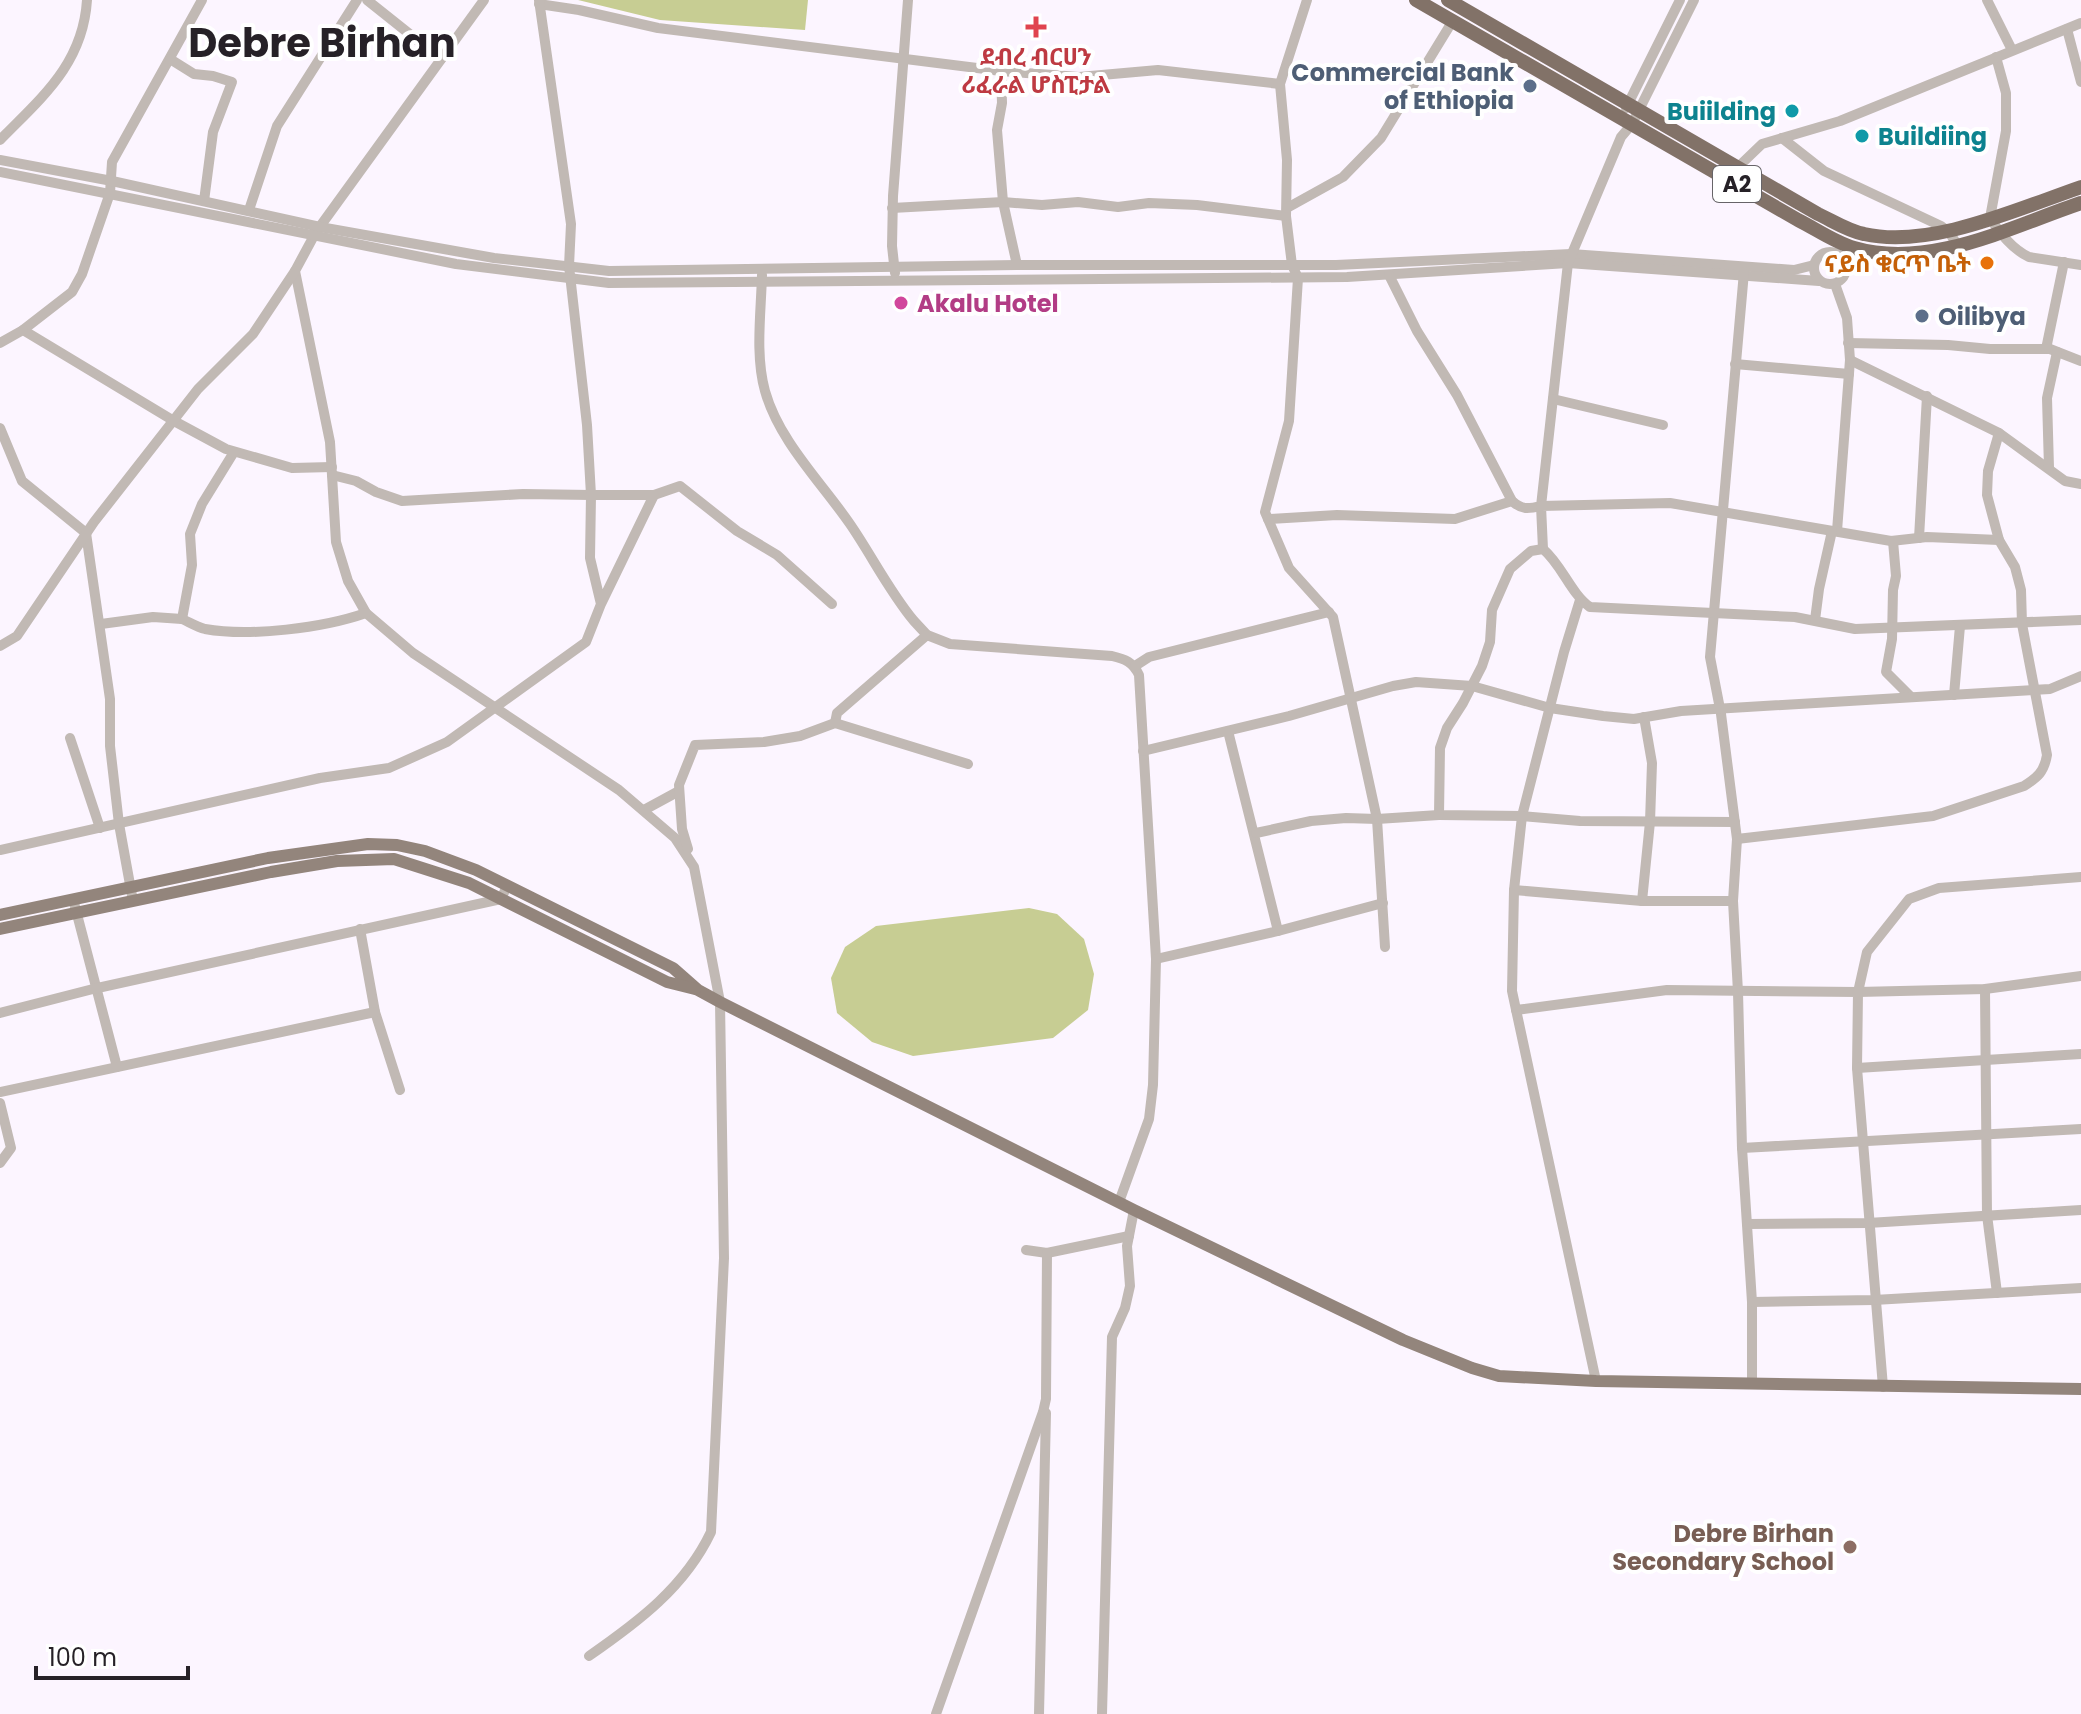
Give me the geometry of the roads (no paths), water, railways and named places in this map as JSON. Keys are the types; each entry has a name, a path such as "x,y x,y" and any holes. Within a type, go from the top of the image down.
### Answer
{"highway":[{"name":"A2","path":"1416,0 1452,22 1737,168 1831,229 1854,248 1898,255 1938,252 2081,203"},
{"name":"A2","path":"1448,0 1630,114 1831,229 1898,238 1949,232 2081,187"}],"main road":[{"path":"0,915 268,858 368,844 397,845 425,851 507,886 673,968 698,990 720,1002 1134,1210 1403,1340 1472,1368 1499,1376 1596,1381 2081,1389"},
{"path":"0,929 271,872 369,858 394,859 418,864 469,883 667,982 698,990"}],"street":[{"path":"0,140 61,76 79,43 87,0"},
{"path":"0,343 23,330 72,292 82,274 111,187 112,162 202,0"},
{"path":"249,210 277,126 357,0"},
{"path":"367,0 441,59"},
{"path":"0,646 17,636 86,533 198,389 253,334 295,271 313,237 484,0"},
{"path":"896,281 892,208 908,0"},
{"path":"1307,0 1280,84 1287,160 1286,212 1292,265 1298,278 1289,421 1265,512 1289,568 1333,617 1377,819 1385,947"},
{"path":"1680,0 1570,259 1541,506 1543,549 1573,584 1580,600 1590,607 1815,620 1855,629 2081,620"},
{"path":"1630,114 1694,0"},
{"path":"1987,0 2012,50"},
{"path":"601,604 590,558 591,495 587,425 569,266 571,224 539,2 658,28 1001,71 1079,77 1158,70 1280,84"},
{"path":"892,208 1003,202 1042,205 1078,202 1118,207 1149,203 1286,212 1343,177 1381,138 1452,22"},
{"path":"1737,168 1762,144 1840,121 2081,23"},
{"path":"2067,29 2081,82"},
{"path":"1996,57 2006,93 2006,131 1990,218 2021,253 2081,265"},
{"path":"170,59 194,74 232,82 213,132 204,201"},
{"path":"1001,71 1002,103 997,130 1003,202 1017,265"},
{"path":"1782,138 1824,171 1949,232 1958,246"},
{"path":"0,160 313,237 456,264 609,283 1298,278 1389,275 1570,259"},
{"path":"0,172 204,201 320,227 494,258 609,271 1017,265 1292,265 1570,259 1744,271 1835,284"},
{"path":"1819,281 1814,265 1831,229"},
{"path":"1835,284 1843,277 1860,233"},
{"path":"1822,253 1838,254 1846,267"},
{"path":"2049,468 2047,398 2064,262"},
{"path":"1744,271 1794,270 1814,265"},
{"path":"762,269 761,360 765,391 775,416 901,605 927,635 950,644 1112,656 1135,666 1139,675 1156,959 1153,1085 1149,1119 1119,1202"},
{"path":"295,271 330,442 336,542 348,581 366,613 413,653 619,790 675,838 694,867"},
{"path":"1744,271 1710,657 1720,708 1737,839 1733,901 1742,1148 1752,1302 1752,1383"},
{"path":"1389,275 1512,501 1519,507 1670,503 1893,541 1919,538 1999,540"},
{"path":"1815,620 1819,589 1834,531 1850,360 1847,318 1835,284"},
{"path":"23,330 174,421 234,452 292,468 332,471 402,501 523,494 654,495 680,486 737,531 777,555 832,604"},
{"path":"1848,343 2052,351 2081,361"},
{"path":"1850,360 1999,433 2065,481 2081,484"},
{"path":"1735,364 1849,374"},
{"path":"1919,538 1927,396"},
{"path":"1553,399 1663,425"},
{"path":"0,428 22,481 86,533 110,699 110,746 119,824 133,901"},
{"path":"1737,839 1933,816 2024,786 2045,770 2047,755 2022,624 2021,590 2015,567 1999,540 1987,495 1988,471 1999,433"},
{"path":"182,619 192,565 190,534 202,504 234,452"},
{"path":"0,850 320,778 389,768 447,742 586,642 654,495"},
{"path":"1268,519 1337,515 1455,519 1512,501"},
{"path":"1893,541 1896,576 1886,672 1911,697"},
{"path":"1439,815 1440,748 1447,728 1472,686 1490,642 1492,610 1510,569 1531,551 1543,549"},
{"path":"1580,600 1522,816 1514,890 1512,991 1596,1381"},
{"path":"1135,666 1163,653 1329,612"},
{"path":"101,624 153,617 182,619 204,629 245,632 338,623 366,613"},
{"path":"1954,695 1960,626"},
{"path":"835,723 837,713 927,635"},
{"path":"1143,751 1416,682 1472,686 1550,708 1603,716 1644,717 1720,708 2050,689 2081,676"},
{"path":"1642,901 1652,763 1644,717"},
{"path":"589,1656 622,1634 677,1585 698,1559 711,1532 724,1258 720,1002 694,867 682,829 679,785 695,745 764,742 800,736 835,723 968,764"},
{"path":"1228,731 1256,833 1278,931"},
{"path":"70,738 100,828"},
{"path":"644,810 679,791"},
{"path":"1256,833 1311,821 1439,815 1522,816 1580,821 1735,822"},
{"path":"1883,1387 1857,1068 1858,992 1867,952 1909,899 1939,888 2081,877"},
{"path":"0,1013 98,988 501,899 507,886"},
{"path":"1514,890 1642,901 1733,901"},
{"path":"73,899 117,1067"},
{"path":"1156,959 1383,903"},
{"path":"360,929 375,1012 400,1090"},
{"path":"1516,1010 1667,990 1858,992 1985,989 2081,976"},
{"path":"1985,989 1987,1215 1997,1293"},
{"path":"0,1092 375,1012"},
{"path":"1857,1068 2081,1054"},
{"path":"0,1103 11,1148 0,1163"},
{"path":"1742,1148 2081,1129"},
{"path":"1102,1714 1112,1337 1125,1308 1130,1286 1127,1246 1134,1210"},
{"path":"1747,1224 1868,1223 2081,1210"},
{"path":"1026,1250 1047,1253 1129,1236"},
{"path":"1039,1714 1047,1253"},
{"path":"1752,1302 1874,1300 2081,1288"},
{"path":"936,1714 1046,1399"}],"place":[{"name":"ደብረ ብርሀን ሪፈራል ሆስፒታል","path":"1036,27"},
{"name":"Commercial Bank of Ethiopia","path":"1530,86"},
{"name":"Buiilding","path":"1792,111"},
{"name":"Buildiing","path":"1862,136"},
{"name":"ናይስ ቁርጥ ቤት","path":"1987,263"},
{"name":"Akalu Hotel","path":"901,303"},
{"name":"Oilibya","path":"1922,316"},
{"name":"Debre Birhan Secondary School","path":"1850,1547"}],"district":[{"name":"Debre Birhan","path":"322,43"}]}
